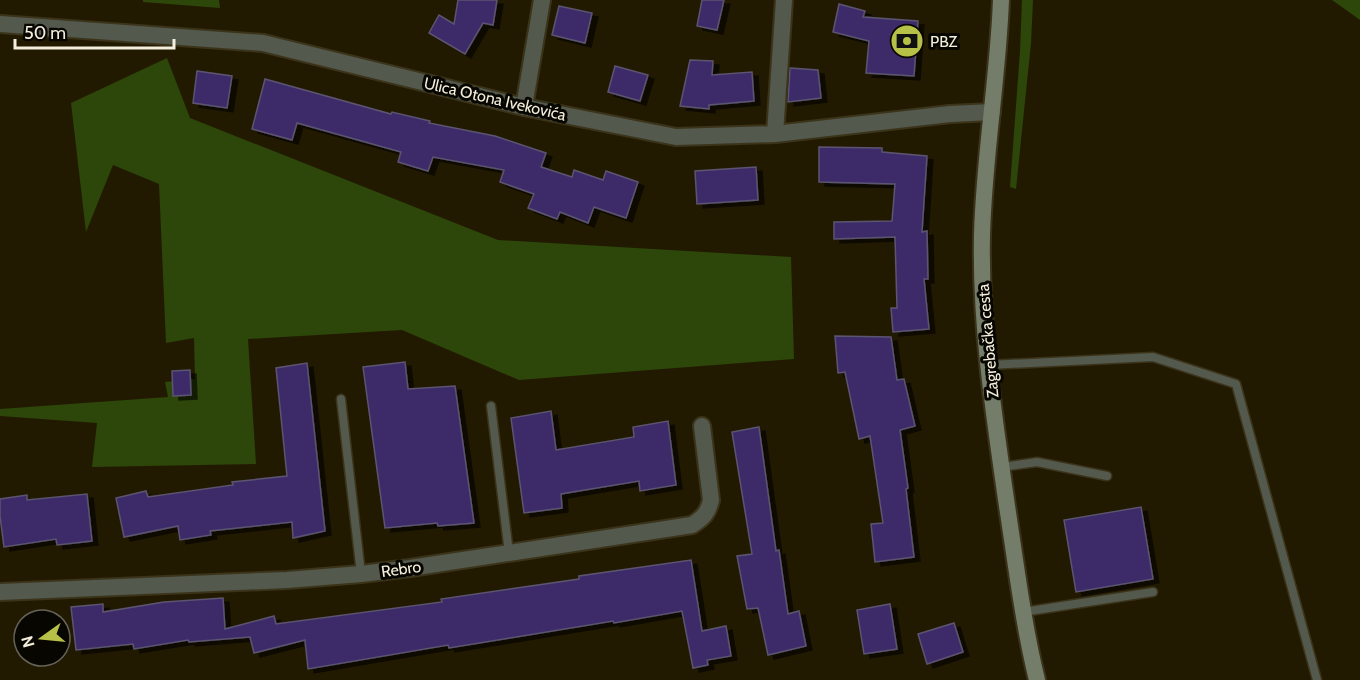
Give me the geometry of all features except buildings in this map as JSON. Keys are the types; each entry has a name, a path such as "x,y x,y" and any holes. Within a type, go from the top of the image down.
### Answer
{"main road":[{"name":"Zagrebačka cesta","path":"1001,0 982,235 984,317 988,364 1023,612 1037,680"}],"street":[{"path":"524,107 542,0"},
{"path":"775,134 784,0"},
{"name":"Ulica Otona Ivekovića","path":"0,24 262,43 524,107 676,136 775,134 950,114 992,112"},
{"name":"Rebro","path":"0,592 287,580 361,574 692,525 703,518 709,510 711,500 702,426"}],"lane":[{"path":"988,364 1153,357 1236,384 1317,680"},
{"path":"341,399 361,574"},
{"path":"491,406 509,553"},
{"path":"1002,467 1037,462 1107,477"},
{"path":"1023,612 1153,592"}],"green space":[{"path":"143,0 219,0 220,8 143,2"},
{"path":"1022,0 1033,0 1031,43 1016,189 1010,187"},
{"path":"1332,0 1360,0 1360,20"},
{"path":"167,58 190,118 498,240 791,257 794,359 519,380 402,330 248,339 256,464 92,467 97,423 0,416 0,409 168,397 165,382 195,379 194,338 166,343 159,184 113,165 86,232 71,103"}],"place":[{"name":"PBZ","path":"907,41"}]}
